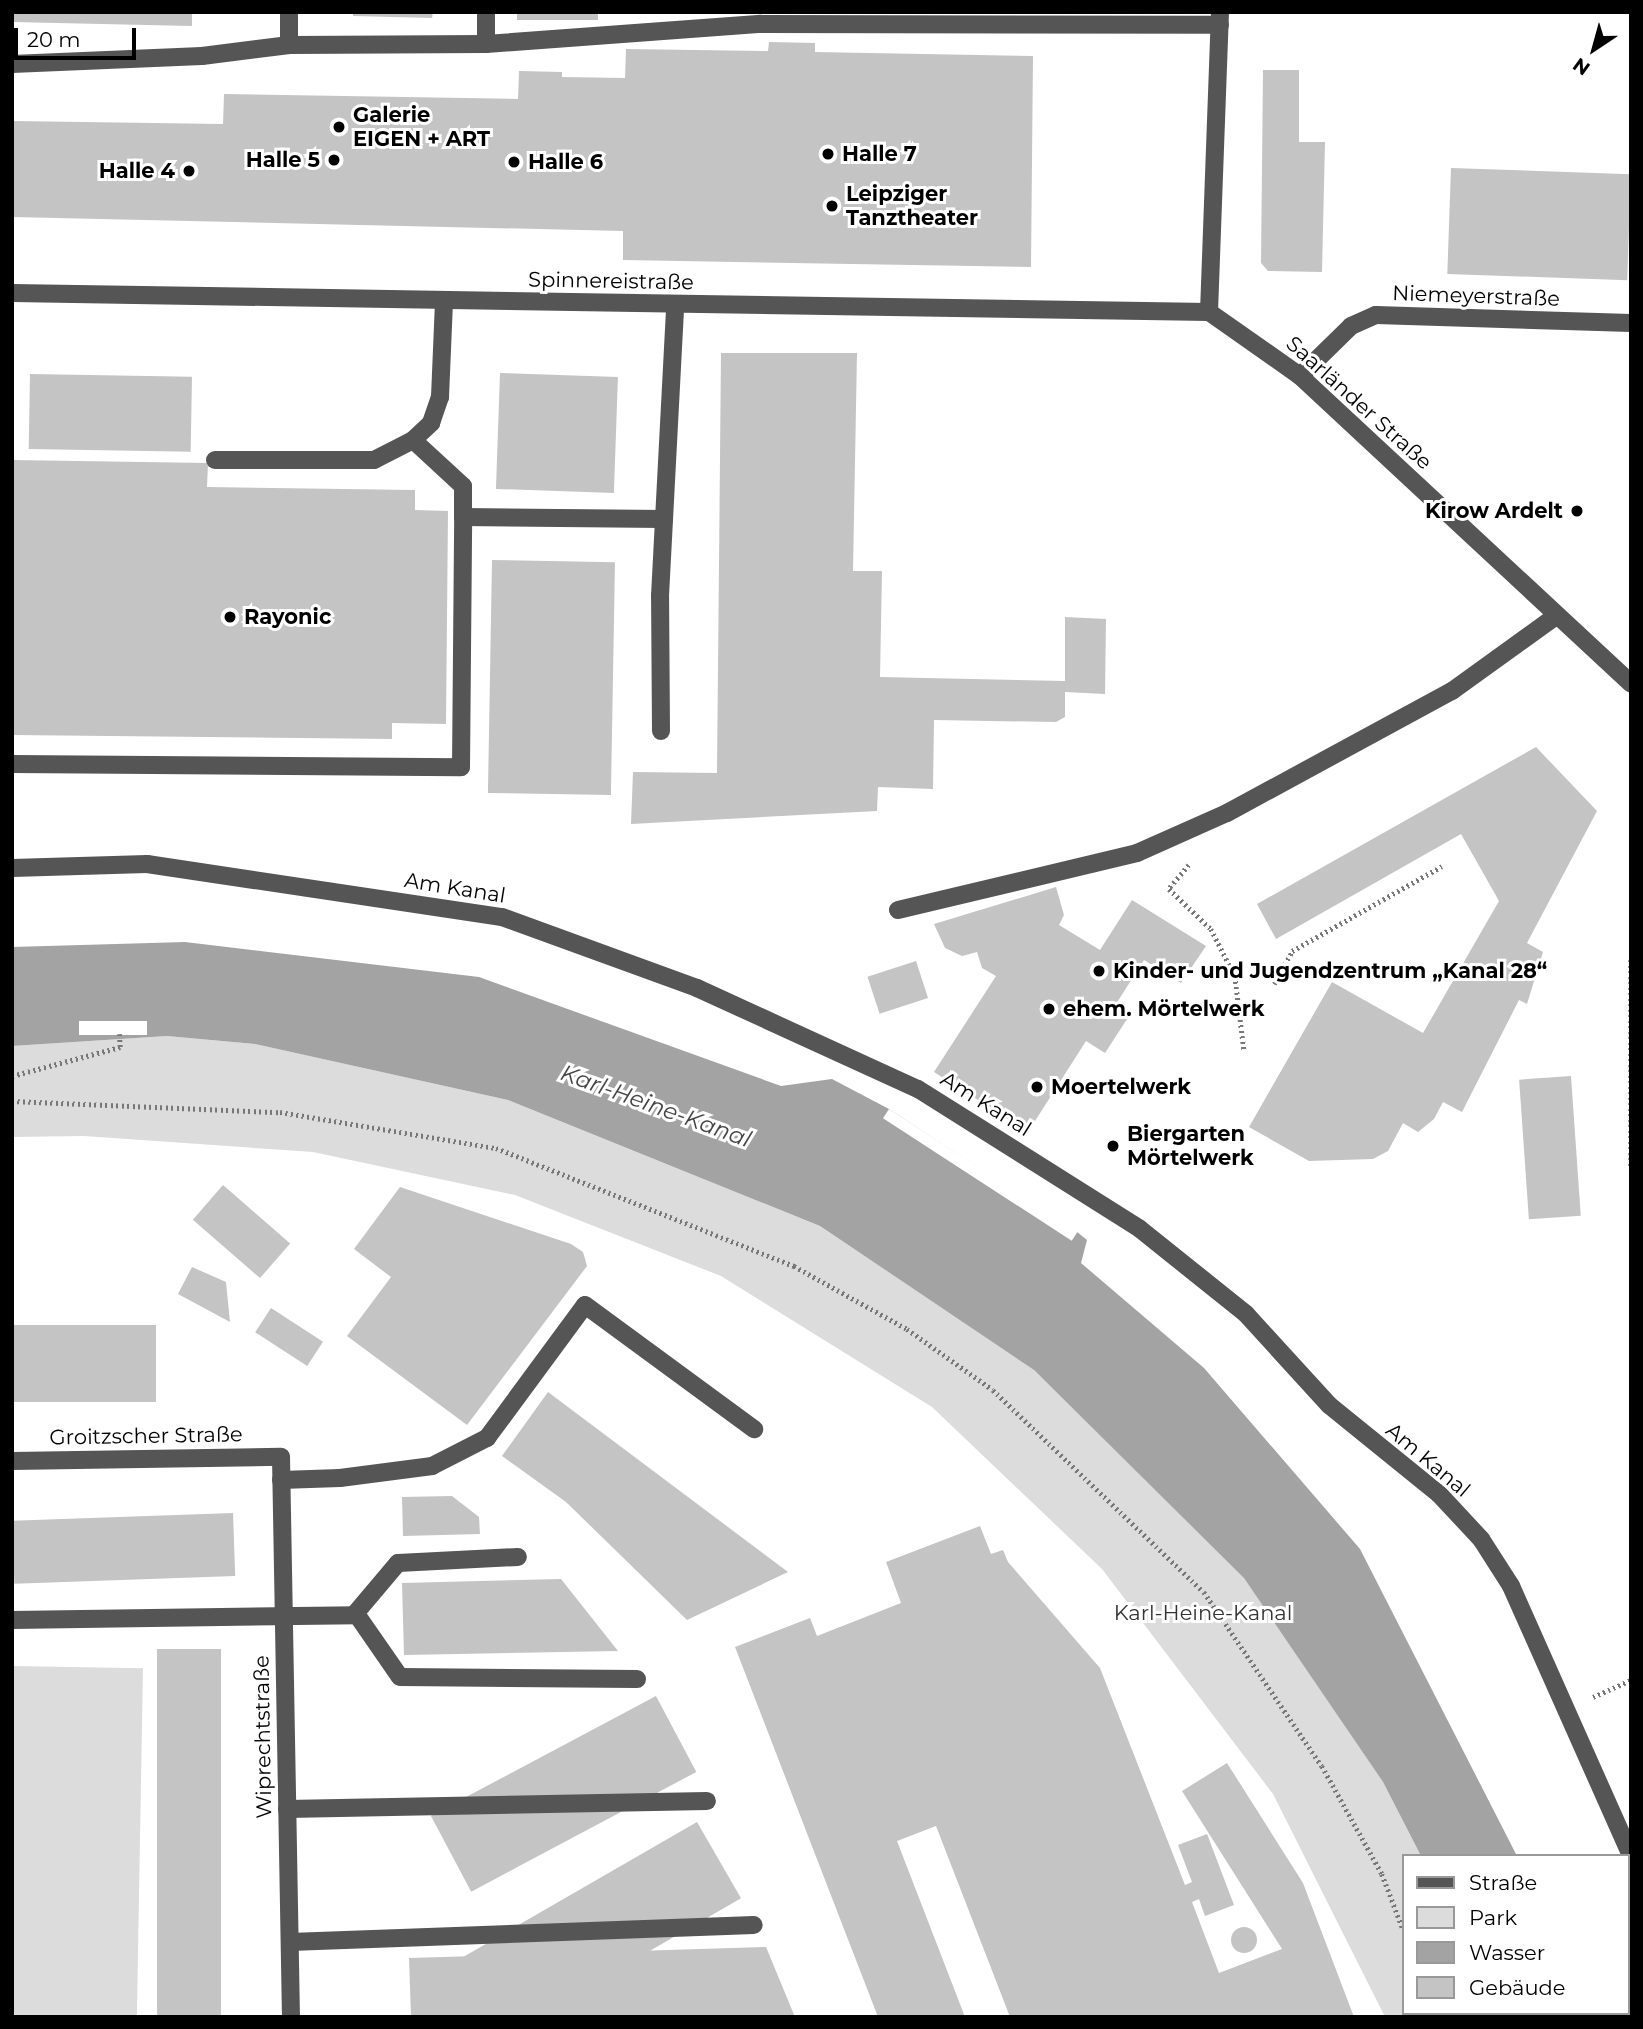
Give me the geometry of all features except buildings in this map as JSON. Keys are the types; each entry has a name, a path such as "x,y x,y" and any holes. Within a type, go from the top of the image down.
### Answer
{"street":[{"path":"289,12 289,45"},
{"path":"486,12 486,44"},
{"path":"12,64 202,56 289,45 486,44 761,24 1220,19 1209,312"},
{"name":"Spinnereistraße","path":"12,293 1209,312"},
{"path":"215,460 374,460 413,440 431,423 440,397 444,300"},
{"path":"661,731 664,519 675,305"},
{"name":"Saarländer Straße","path":"1209,312 1300,376 1631,684"},
{"name":"Niemeyerstraße","path":"1300,376 1351,326 1377,315 1631,323"},
{"path":"12,764 461,767 463,486 413,440"},
{"path":"463,517 664,519"},
{"path":"898,910 1137,853 1227,813 1452,691 1556,616"},
{"name":"Am Kanal","path":"12,868 148,864 502,917 697,988 918,1088 1140,1229 1246,1314 1329,1405 1439,1494 1482,1539 1511,1586 1631,1856"},
{"path":"281,1480 340,1478 432,1466 487,1438 585,1305 754,1429"},
{"name":"Wiprechtstraße","path":"281,1457 292,2017"},
{"name":"Groitzscher Straße","path":"12,1461 281,1457"},
{"path":"12,1620 354,1615 398,1563 518,1557"},
{"path":"354,1615 400,1677 637,1679"},
{"path":"287,1809 707,1801"},
{"path":"290,1942 754,1925"}],"path":[{"path":"1274,984 1292,951 1442,866"},
{"path":"1169,889 1212,929 1235,976 1244,1049"},
{"path":"1631,960 1631,1167"},
{"path":"12,1076 120,1046 119,1034"},
{"path":"12,1101 279,1112 496,1148 794,1266 907,1329 993,1390 1204,1592 1322,1766 1381,1874 1402,1926"},
{"path":"1584,1700 1631,1680"}],"green space":[{"name":"Karl-Heine-Kanal","path":"167,1036 255,1044 508,1100 820,1226 1034,1370 1245,1578 1383,1782 1420,1854 1402,1854 1402,2015 1485,2017 1385,2017 1273,1794 1102,1569 932,1407 721,1276 515,1195 313,1152 84,1136 12,1137 12,1046"},
{"path":"12,1666 143,1668 137,2017 12,2017"}],"water":[{"path":"185,942 479,977 781,1086 832,1079 889,1109 1087,1240 1081,1263 1204,1368 1360,1549 1516,1854 1420,1854 1383,1782 1244,1578 1034,1370 820,1226 508,1100 255,1044 167,1036 12,1046 12,947"},
{"path":"1484,2015 1577,2015 1577,2017"}],"pier":[{"path":"79,1021 147,1021 147,1035 79,1035"},
{"path":"889,1109 1078,1232 1072,1241 883,1118"}],"place":[{"name":"Galerie EIGEN + ART","path":"339,127"},
{"name":"Halle 7","path":"828,154"},
{"name":"Halle 5","path":"334,160"},
{"name":"Halle 6","path":"514,162"},
{"name":"Halle 4","path":"189,171"},
{"name":"Leipziger Tanztheater","path":"832,206"},
{"name":"Kirow Ardelt","path":"1577,511"},
{"name":"Rayonic","path":"230,617"},
{"name":"Kinder- und Jugendzentrum „Kanal 28“","path":"1099,971"},
{"name":"ehem. Mörtelwerk","path":"1049,1009"},
{"name":"Moertelwerk","path":"1037,1087"},
{"name":"Biergarten Mörtelwerk","path":"1113,1146"}]}
